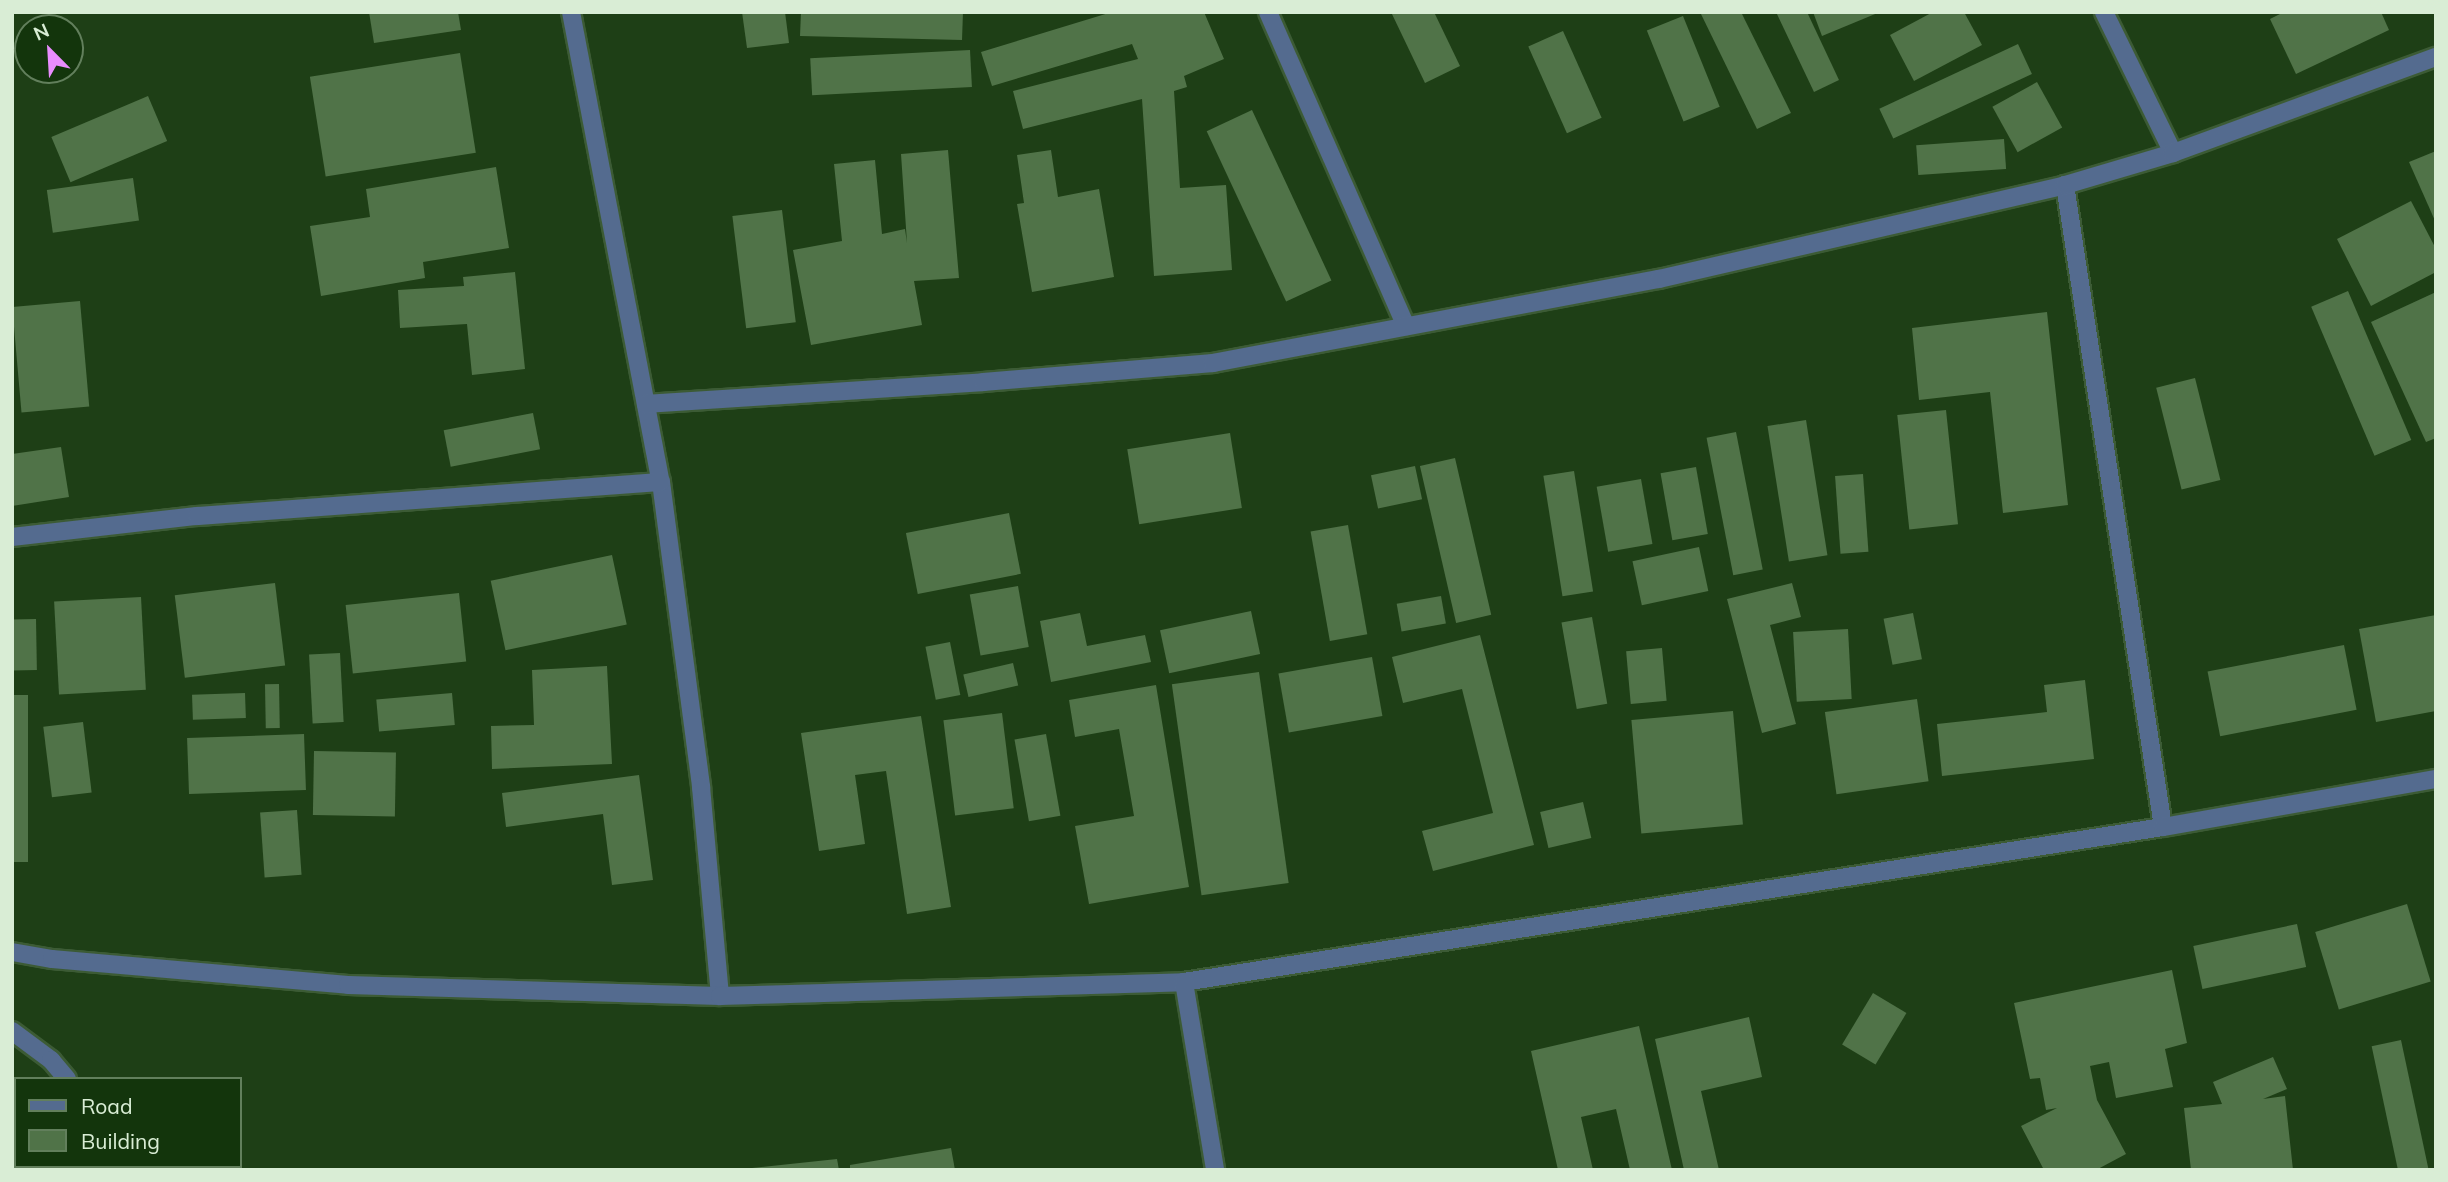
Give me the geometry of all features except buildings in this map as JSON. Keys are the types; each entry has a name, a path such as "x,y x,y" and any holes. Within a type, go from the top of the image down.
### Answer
{"street":[{"path":"571,12 661,482 701,787 720,996"},
{"path":"1268,12 1406,326"},
{"path":"2104,12 2173,153"},
{"path":"646,404 983,382 1213,363 1659,279 2065,185 2173,153 2436,57"},
{"path":"2065,185 2162,827"},
{"path":"12,537 197,516 661,482"},
{"path":"12,952 52,959 348,985 720,996 1184,982 2162,827 2436,779"},
{"path":"1184,982 1215,1170"},
{"path":"12,1031 51,1060 65,1077"}]}
